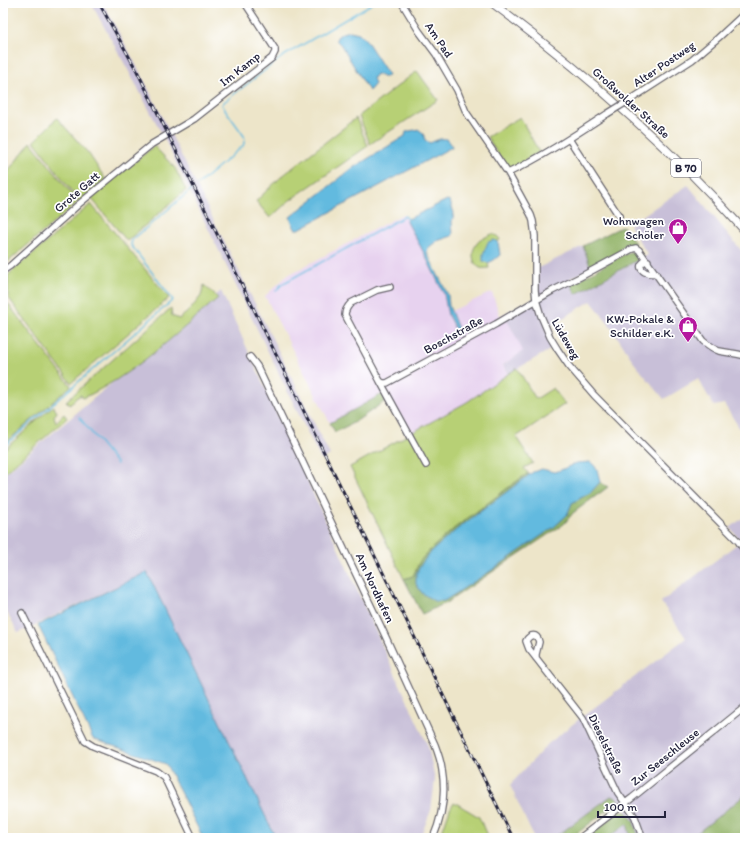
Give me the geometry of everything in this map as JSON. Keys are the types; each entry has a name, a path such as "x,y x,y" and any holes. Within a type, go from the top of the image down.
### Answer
{"main road":[{"name":"Großwolder Straße","path":"492,3 563,58 622,108 690,172 745,231"}],"street":[{"name":"Im Kamp","path":"168,134 194,119 266,63 274,55 275,49 245,3"},
{"name":"Am Pad","path":"402,3 419,31 436,54 457,90"},
{"name":"Alter Postweg","path":"508,173 569,139 692,60 745,13"},
{"name":"Lüdeweg","path":"457,90 466,112 508,173 531,215 535,236 536,300 541,316 554,344 580,380 738,541 745,551"},
{"name":"Grote Gatt","path":"3,270 10,266 131,160 168,134"},
{"path":"569,139 619,216"},
{"name":"Boschstraße","path":"380,381 387,383 414,369 536,300 636,248 640,250 648,261 703,341 710,347 719,351 736,353 745,356"},
{"path":"648,261 641,263 641,269 644,272 656,274"},
{"path":"390,287 376,290 351,303 347,306 345,315 426,465"},
{"name":"Am Nordhafen","path":"250,357 257,366 366,595 435,745 442,768 444,798 440,820 433,838"},
{"path":"22,614 85,741 93,746 156,771 164,777 193,838"},
{"name":"Dieselstraße","path":"536,658 583,718 618,793 635,817 642,838"},
{"name":"Zur Seeschleuse","path":"580,838 745,707"}],"shaded area":[{"path":"91,3 103,3 141,74 330,455 321,460 162,134"},
{"path":"688,185 745,255 745,430 742,432 724,404 714,406 698,379 664,399 635,364 607,321 591,301 545,329 555,347 508,374 503,365 523,351 504,314 538,296 538,268 583,246 591,268 569,279 576,294 648,255 629,225"},
{"path":"403,214 444,294 448,315 460,333 451,311 492,292 500,316 504,314 524,351 503,365 508,374 467,402 407,435 384,393 330,423 265,296 288,275"},
{"path":"221,291 428,746 435,780 431,810 420,838 276,838 147,572 18,633 3,605 3,475"},
{"path":"745,516 745,795 691,838 639,838 633,820 617,798 611,796 554,838 534,838 510,785 548,744 686,638 661,602 741,541 730,528"},
{"path":"627,823 631,838 608,838"}],"green space":[{"path":"417,71 438,100 370,144 359,116"},
{"path":"520,117 539,152 510,170 507,169 487,137"},
{"path":"57,118 89,154 106,180 79,201 34,141"},
{"path":"356,118 368,146 290,200 270,218 256,201 281,177"},
{"path":"31,142 78,202 3,266 3,181 8,171"},
{"path":"154,146 175,168 186,190 127,241 91,198"},
{"path":"91,204 169,298 71,383 8,297 8,275"},
{"path":"623,226 635,243 633,246 628,247 591,268 583,246"},
{"path":"492,234 500,239 498,242 494,240 483,261 488,263 489,268 480,268 474,261 474,248 477,243"},
{"path":"637,250 643,257 576,294 571,284 627,253"},
{"path":"204,285 218,298 168,341 143,361 96,392 83,398 81,395 70,405 66,401 171,308 172,316 179,319 190,310 201,296"},
{"path":"3,297 71,386 3,445"},
{"path":"517,368 536,399 553,388 565,404 516,437 533,463 524,468 528,473 456,527 432,548 420,561 413,576 404,579 350,467 467,402"},
{"path":"384,393 387,400 355,422 335,432 330,423"},
{"path":"53,406 57,412 54,416 56,422 64,414 67,418 3,474 3,446 6,448"},
{"path":"528,473 529,475 456,530 432,551 422,563 444,601 554,527 567,515 572,503 591,492 600,482 608,487 573,513 564,524 446,603 422,614 404,579 413,576 420,561 432,548 456,527"},
{"path":"745,795 744,838 691,838"},
{"path":"611,796 617,798 619,801 571,838 554,838"},
{"path":"454,802 479,817 488,838 440,838"},
{"path":"621,811 627,813 633,820 639,838 631,838 627,824 608,838 587,838 617,813"}],"water":[{"path":"350,31 359,33 366,40 388,74 386,77 382,77 376,74 373,78 375,84 369,91 341,45 336,40 342,33"},
{"path":"418,129 423,133 425,140 430,143 440,139 446,139 452,147 299,229 295,229 290,217 354,167 405,136 406,132"},
{"path":"447,200 450,201 454,213 452,222 453,234 452,236 437,241 428,248 427,253 448,295 449,306 460,334 458,335 448,315 444,294 406,220"},
{"path":"494,240 498,242 500,255 488,263 483,261 483,254 488,242"},
{"path":"590,462 596,468 600,482 591,492 572,503 567,515 554,527 444,601 434,601 422,593 416,584 416,574 422,563 432,551 456,530 533,472 542,469 554,472 576,463"},
{"path":"147,572 276,838 203,838 166,764 93,739 38,625"}],"waterway":[{"path":"197,185 243,146 245,140 244,136 222,105 224,102 282,57 373,3"},
{"path":"3,447 173,300 131,245 132,240 192,189"},
{"path":"276,291 282,284 405,216 408,219"},
{"path":"79,417 117,464"}],"railway":[{"path":"99,3 137,71 513,838"}],"place":[{"name":"Wohnwagen Schöler","path":"678,245"},
{"name":"KW-Pokale & Schilder e.K.","path":"688,343"}]}
